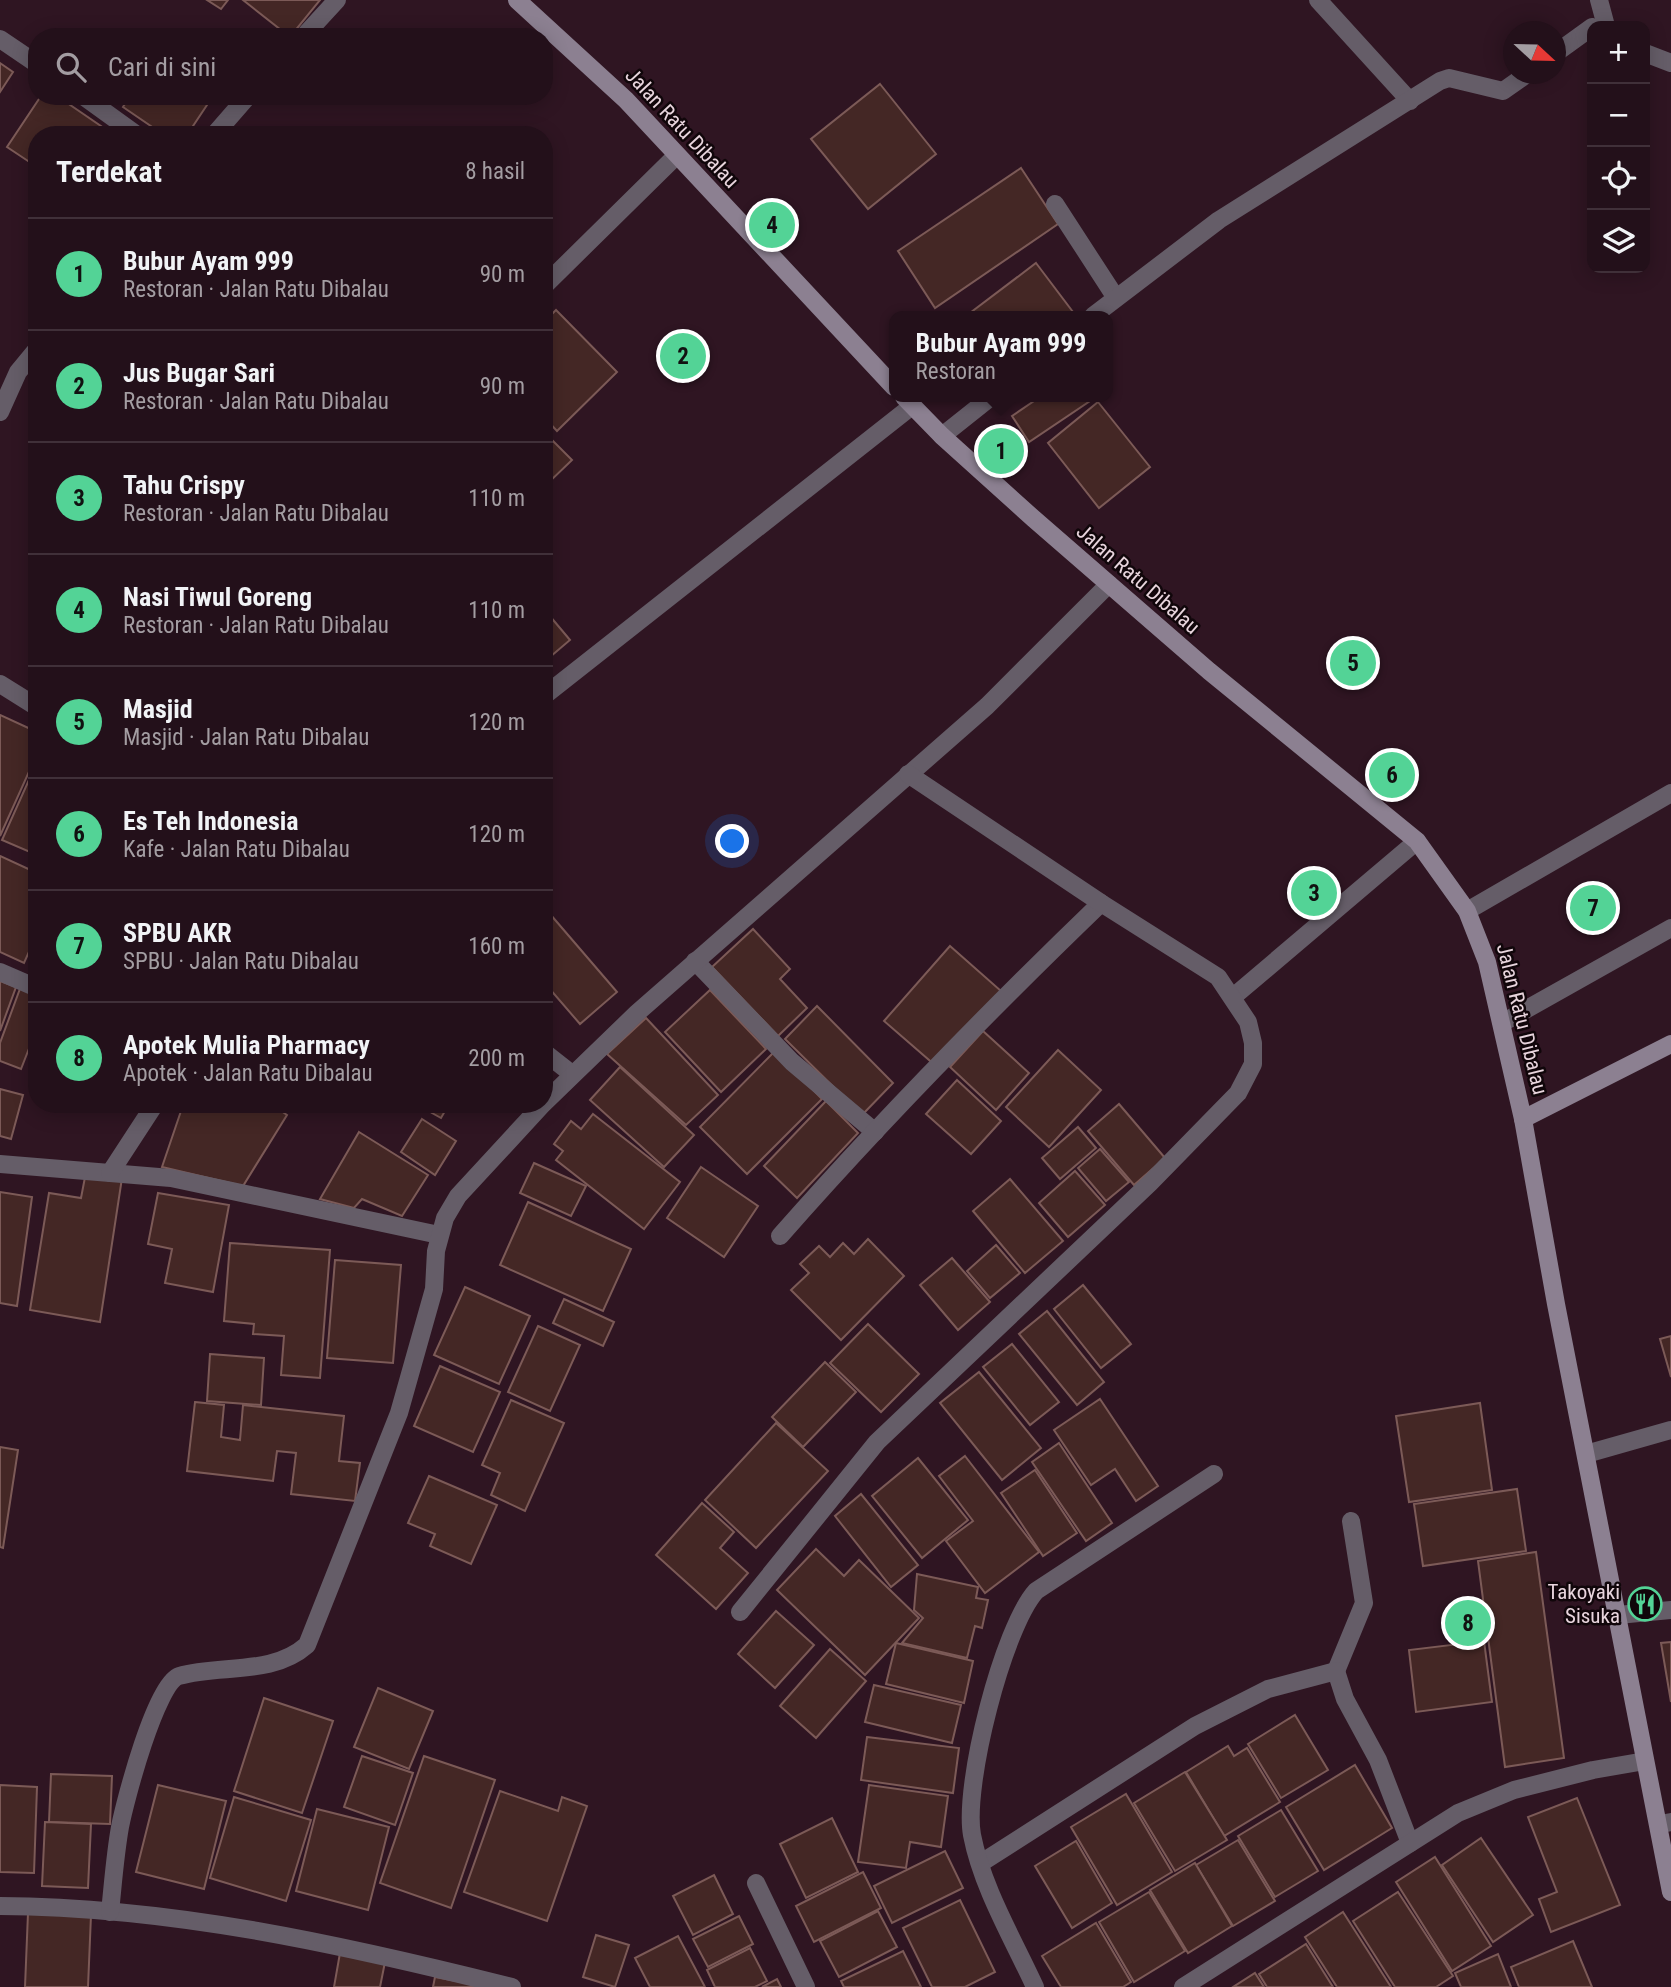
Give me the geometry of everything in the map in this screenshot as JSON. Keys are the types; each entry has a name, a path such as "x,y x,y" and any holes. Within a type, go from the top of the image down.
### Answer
{"main road":[{"name":"Jalan Ratu Dibalau","path":"517,0 548,28"},
{"name":"Jalan Ratu Dibalau","path":"553,33 626,100 889,382"},
{"name":"Jalan Ratu Dibalau","path":"909,402 942,436 1209,671 1417,841 1467,911 1487,962 1523,1119 1645,1761 1665,1823 1671,1892"},
{"path":"1523,1119 1671,1044"}],"street":[{"path":"311,28 337,0"},
{"path":"1318,0 1412,100"},
{"path":"1598,21 1600,0"},
{"path":"1566,46 1587,32"},
{"path":"0,39 28,58"},
{"path":"1650,55 1671,63"},
{"path":"1099,311 1219,220 1440,81 1449,78 1503,91 1513,84"},
{"path":"95,105 125,126"},
{"path":"222,126 240,105"},
{"path":"553,277 677,155"},
{"path":"1055,204 1116,298"},
{"path":"0,412 18,372 28,360"},
{"path":"0,366 18,372"},
{"path":"553,689 907,402"},
{"path":"942,436 985,402"},
{"path":"553,1094 695,961 987,706 1110,584"},
{"path":"0,684 28,701"},
{"path":"740,1612 893,1425 1150,1183 1238,1093 1252,1064 1253,1043 1248,1022 1218,977 1192,958 1101,903 908,774"},
{"path":"1467,911 1671,793"},
{"path":"1233,997 1417,841"},
{"path":"780,1236 995,1005 1101,903"},
{"path":"1502,1023 1671,928"},
{"path":"695,961 792,1062 875,1132"},
{"path":"0,972 28,984"},
{"path":"553,1059 572,1074"},
{"path":"110,1173 149,1113"},
{"path":"110,1912 120,1827 149,1727 165,1688 180,1676 224,1671 287,1658 298,1653 311,1638 399,1413 434,1289 439,1235 458,1196 536,1113"},
{"path":"0,1164 171,1178 439,1235"},
{"path":"1586,1454 1671,1430"},
{"path":"1035,1987 981,1863 972,1833 979,1756 991,1695 1027,1600 1036,1591 1214,1474"},
{"path":"1351,1521 1364,1603 1336,1671 1345,1699 1378,1760 1410,1843"},
{"path":"1618,1615 1671,1610"},
{"path":"981,1863 1195,1726 1268,1689 1336,1671"},
{"path":"1183,1987 1458,1813 1514,1790 1593,1770 1645,1761"},
{"path":"756,1882 806,1987"},
{"path":"0,1906 110,1912 216,1923 312,1940 512,1987"}],"building":[{"path":"207,0 228,0 221,9"},
{"path":"243,0 320,0 297,28 279,28"},
{"path":"0,63 13,72 0,92"},
{"path":"880,84 936,154 868,209 811,139"},
{"path":"35,105 70,105 101,126 28,126 28,161 7,147"},
{"path":"207,105 193,126 151,126 123,107"},
{"path":"1021,168 1058,224 935,308 898,251"},
{"path":"1036,263 1072,311 973,311"},
{"path":"556,310 617,372 557,431 553,427 553,313"},
{"path":"1033,402 1089,402 1029,442 1012,416"},
{"path":"1098,402 1150,467 1099,508 1048,443"},
{"path":"553,441 572,460 553,478"},
{"path":"553,620 570,640 553,654"},
{"path":"0,715 28,728 28,774 0,836"},
{"path":"28,782 28,851 2,840"},
{"path":"0,856 28,869 28,954 24,963 0,952"},
{"path":"553,917 617,992 580,1024 553,993"},
{"path":"753,929 790,969 780,979 807,1008 778,1036 712,967"},
{"path":"950,946 1001,991 936,1066 884,1021"},
{"path":"0,981 16,987 0,1031"},
{"path":"21,986 28,989 28,1051 21,1069 0,1061 0,1043"},
{"path":"710,990 766,1049 721,1092 665,1032"},
{"path":"817,1006 893,1083 862,1115 785,1039"},
{"path":"646,1018 718,1095 686,1125 607,1054"},
{"path":"983,1031 1029,1073 996,1110 950,1067"},
{"path":"1058,1050 1101,1090 1049,1147 1006,1107"},
{"path":"775,1051 822,1099 747,1174 700,1127"},
{"path":"620,1067 694,1135 664,1167 590,1100"},
{"path":"957,1080 1001,1121 971,1154 926,1114"},
{"path":"0,1089 23,1095 11,1139 0,1136"},
{"path":"826,1101 858,1133 797,1198 764,1166"},
{"path":"1119,1104 1165,1158 1134,1185 1088,1131"},
{"path":"180,1113 287,1115 243,1186 162,1167"},
{"path":"593,1114 680,1182 644,1229 556,1160 563,1151 554,1144 571,1121 581,1129"},
{"path":"422,1119 456,1141 435,1175 401,1152"},
{"path":"1078,1127 1096,1148 1060,1179 1042,1158"},
{"path":"359,1132 428,1175 402,1216 362,1199 354,1208 320,1199"},
{"path":"1100,1149 1129,1182 1106,1201 1078,1168"},
{"path":"534,1163 586,1186 571,1216 520,1193"},
{"path":"701,1167 758,1206 724,1257 667,1218"},
{"path":"1075,1171 1105,1205 1068,1237 1039,1203"},
{"path":"86,1172 122,1178 100,1322 30,1310 49,1193 81,1198"},
{"path":"1010,1179 1063,1241 1025,1273 973,1211"},
{"path":"0,1192 32,1197 17,1306 0,1303"},
{"path":"158,1193 229,1205 213,1292 165,1283 172,1249 148,1244"},
{"path":"528,1202 631,1249 603,1311 500,1265"},
{"path":"868,1239 904,1276 841,1340 791,1290 809,1273 800,1264 819,1246 830,1257 843,1243 854,1254"},
{"path":"230,1243 330,1250 320,1378 281,1375 284,1336 253,1334 254,1324 224,1321"},
{"path":"996,1245 1020,1273 990,1298 967,1271"},
{"path":"952,1258 990,1302 958,1330 920,1285"},
{"path":"335,1260 401,1265 393,1363 327,1358"},
{"path":"1083,1285 1131,1344 1101,1368 1054,1309"},
{"path":"465,1287 530,1316 499,1384 434,1355"},
{"path":"564,1299 614,1322 603,1346 553,1323"},
{"path":"1047,1311 1104,1382 1077,1405 1019,1334"},
{"path":"868,1324 919,1374 881,1412 830,1363"},
{"path":"538,1326 580,1345 550,1411 508,1392"},
{"path":"1671,1336 1671,1377 1660,1339"},
{"path":"1012,1344 1059,1402 1030,1425 983,1367"},
{"path":"210,1354 264,1358 261,1405 207,1401"},
{"path":"825,1362 856,1392 803,1447 772,1417"},
{"path":"440,1366 500,1392 473,1452 414,1426"},
{"path":"979,1372 1041,1448 1002,1480 940,1403"},
{"path":"1100,1399 1158,1486 1136,1501 1115,1469 1091,1485 1054,1430"},
{"path":"511,1400 564,1423 525,1511 491,1495 500,1473 482,1465"},
{"path":"195,1402 224,1405 221,1437 240,1440 243,1405 344,1416 339,1461 360,1463 355,1501 291,1494 296,1453 277,1451 273,1481 187,1471"},
{"path":"1480,1403 1492,1490 1409,1502 1396,1416"},
{"path":"776,1423 828,1471 756,1548 705,1500"},
{"path":"1059,1443 1112,1523 1086,1541 1032,1462"},
{"path":"0,1447 18,1450 3,1548 0,1547"},
{"path":"965,1456 1039,1552 985,1593 946,1541 973,1521 939,1476"},
{"path":"918,1458 968,1520 922,1558 872,1496"},
{"path":"1035,1470 1077,1533 1043,1556 1001,1493"},
{"path":"429,1476 497,1505 471,1564 430,1546 435,1534 408,1523"},
{"path":"1517,1489 1526,1551 1423,1566 1414,1504"},
{"path":"861,1494 918,1565 891,1587 835,1516"},
{"path":"702,1503 734,1532 720,1548 748,1573 716,1609 656,1555"},
{"path":"816,1549 844,1576 859,1560 919,1618 865,1675 777,1590"},
{"path":"1536,1552 1564,1758 1505,1767 1478,1561"},
{"path":"917,1574 978,1587 976,1598 988,1600 982,1628 975,1626 967,1658 902,1643 923,1618 914,1610"},
{"path":"776,1611 814,1645 775,1688 738,1654"},
{"path":"1484,1641 1492,1702 1416,1712 1409,1650"},
{"path":"1671,1642 1671,1702 1661,1643"},
{"path":"896,1643 973,1661 964,1703 886,1684"},
{"path":"830,1649 866,1681 816,1738 780,1706"},
{"path":"874,1685 961,1705 952,1743 865,1722"},
{"path":"378,1688 433,1711 409,1769 354,1747"},
{"path":"264,1698 333,1721 302,1813 234,1791"},
{"path":"1295,1715 1328,1770 1281,1798 1248,1744"},
{"path":"867,1737 959,1748 953,1793 861,1780"},
{"path":"1228,1746 1234,1756 1247,1748 1280,1802 1224,1836 1186,1772"},
{"path":"362,1756 413,1773 395,1825 344,1807"},
{"path":"424,1756 495,1780 451,1908 380,1883"},
{"path":"1355,1765 1392,1828 1324,1870 1286,1807"},
{"path":"1185,1772 1227,1840 1175,1871 1134,1803"},
{"path":"51,1774 112,1776 110,1824 49,1822"},
{"path":"0,1785 37,1787 34,1873 0,1872"},
{"path":"158,1785 226,1801 204,1889 136,1872"},
{"path":"869,1785 948,1796 941,1847 910,1842 906,1868 858,1862"},
{"path":"500,1791 558,1811 562,1797 587,1806 547,1921 464,1892"},
{"path":"1126,1794 1172,1872 1117,1905 1071,1827"},
{"path":"234,1797 311,1820 286,1901 210,1878"},
{"path":"1577,1798 1620,1905 1551,1932 1539,1899 1557,1892 1528,1817"},
{"path":"317,1809 389,1827 368,1910 296,1891"},
{"path":"1281,1810 1318,1871 1275,1897 1238,1836"},
{"path":"832,1818 858,1872 806,1898 780,1844"},
{"path":"45,1822 91,1824 88,1888 42,1886"},
{"path":"1481,1838 1533,1915 1493,1942 1442,1865"},
{"path":"1238,1840 1275,1901 1233,1926 1196,1865"},
{"path":"1076,1841 1112,1903 1072,1928 1035,1866"},
{"path":"945,1851 963,1888 892,1923 874,1886"},
{"path":"1435,1857 1491,1946 1452,1971 1396,1882"},
{"path":"1195,1863 1232,1926 1188,1953 1150,1890"},
{"path":"863,1872 881,1908 814,1942 796,1906"},
{"path":"714,1875 733,1914 693,1935 673,1896"},
{"path":"1149,1892 1185,1951 1134,1982 1099,1922"},
{"path":"1398,1892 1453,1976 1436,1987 1395,1987 1353,1921"},
{"path":"960,1900 995,1972 965,1987 932,1987 903,1928"},
{"path":"878,1911 897,1947 839,1977 820,1941"},
{"path":"1343,1912 1391,1987 1337,1987 1305,1937"},
{"path":"28,1913 91,1915 88,1987 25,1987"},
{"path":"739,1916 753,1944 708,1967 693,1939"},
{"path":"1096,1923 1131,1982 1123,1987 1061,1987 1042,1956"},
{"path":"596,1935 629,1945 615,1987 583,1977"},
{"path":"678,1936 705,1987 650,1987 635,1958"},
{"path":"1573,1941 1592,1987 1519,1987 1511,1967"},
{"path":"1306,1944 1333,1987 1267,1987 1259,1974"},
{"path":"750,1948 767,1981 755,1987 715,1987 707,1970"},
{"path":"903,1951 921,1987 844,1987 841,1981"},
{"path":"340,1953 385,1962 380,1987 334,1987"},
{"path":"1498,1954 1511,1987 1461,1987 1455,1973"},
{"path":"1255,1973 1264,1987 1233,1987"},
{"path":"435,1977 488,1987 433,1987"},
{"path":"777,1979 781,1987 762,1987"}],"place":[{"name":"Nasi Tiwul Goreng","path":"772,225"},
{"name":"Jus Bugar Sari","path":"683,356"},
{"name":"Bubur Ayam 999","path":"1001,451"},
{"name":"Masjid","path":"1353,663"},
{"name":"Es Teh Indonesia","path":"1392,775"},
{"name":"Tahu Crispy","path":"1314,893"},
{"name":"SPBU AKR","path":"1593,908"},
{"name":"Takoyaki Sisuka","path":"1645,1604"},
{"name":"Apotek Mulia Pharmacy","path":"1468,1623"}]}
